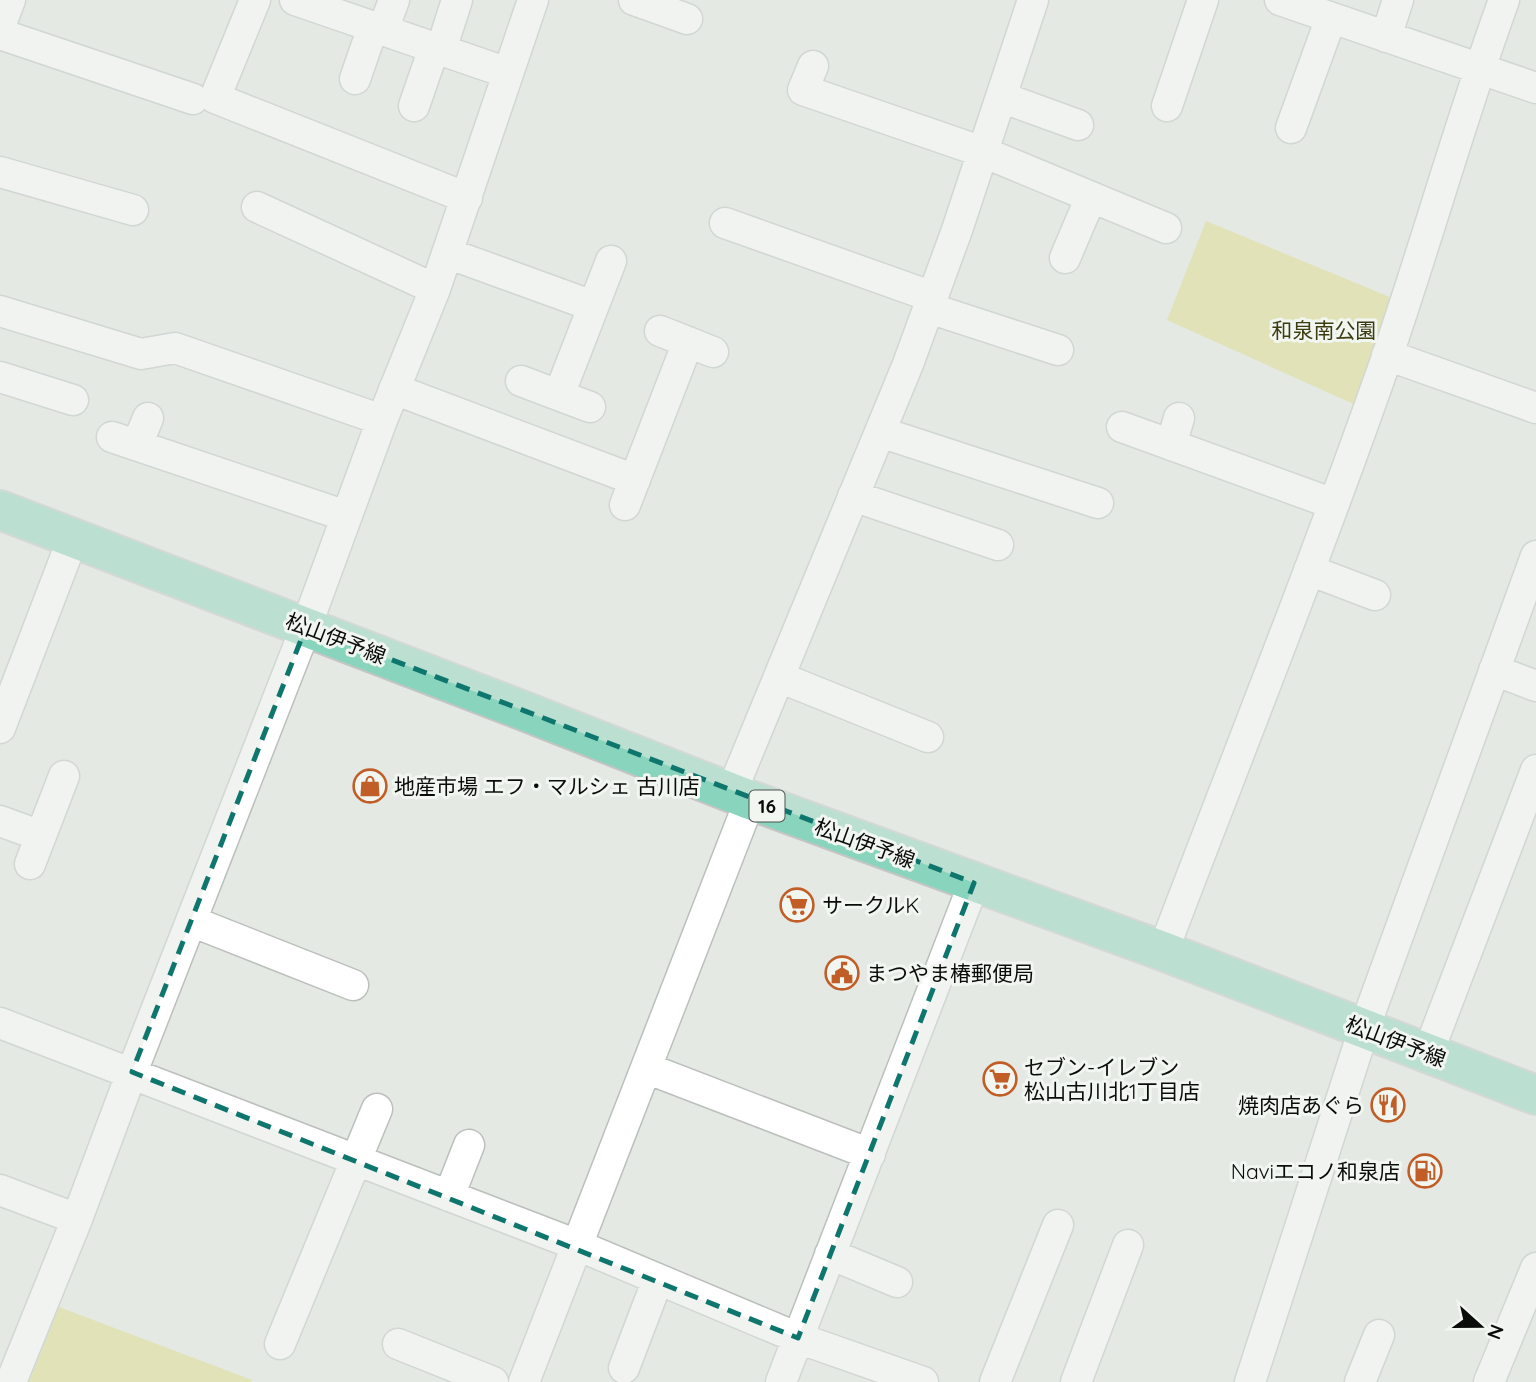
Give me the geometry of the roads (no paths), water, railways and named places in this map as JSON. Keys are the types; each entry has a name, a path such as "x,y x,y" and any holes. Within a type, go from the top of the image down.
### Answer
{"main road":[{"name":"松山伊予線","path":"0,510 306,626 740,797 1163,951 1536,1095"}],"street":[{"path":"0,26 10,0"},
{"path":"255,0 215,98 467,198"},
{"path":"295,0 328,5 378,28 508,73"},
{"path":"355,79 394,0"},
{"path":"414,106 457,0"},
{"path":"11,1382 77,1219 306,626 382,420 435,289 533,0"},
{"path":"634,0 687,19"},
{"path":"524,1382 646,1068 779,677 931,302 1032,0"},
{"path":"1167,106 1203,0"},
{"path":"1280,0 1330,11 1386,37 1536,88"},
{"path":"1386,37 1398,0"},
{"path":"1163,951 1334,504 1387,355 1479,69 1504,0"},
{"path":"1291,128 1330,11"},
{"path":"0,34 193,99"},
{"path":"813,66 803,90 983,152 1166,228"},
{"path":"1001,97 1078,125"},
{"path":"0,172 133,209"},
{"path":"1065,258 1091,197"},
{"path":"257,207 435,289"},
{"path":"738,235 931,302 1058,350"},
{"path":"447,253 593,306"},
{"path":"559,395 611,261"},
{"path":"0,311 141,354 175,348 382,420"},
{"path":"394,389 630,492 700,347 660,331"},
{"path":"1387,355 1536,408"},
{"path":"520,381 590,407"},
{"path":"2,383 73,400"},
{"path":"1122,428 1175,432 1334,504"},
{"path":"880,432 1098,503"},
{"path":"132,434 210,455 346,516"},
{"path":"853,496 998,545"},
{"path":"0,728 73,538"},
{"path":"1250,1382 1364,1029 1536,556"},
{"path":"1309,570 1375,596"},
{"path":"1494,670 1536,686"},
{"path":"779,677 928,737"},
{"path":"1427,1053 1530,807 1536,770"},
{"path":"30,863 64,776"},
{"path":"0,821 41,836"},
{"path":"781,1382 974,883"},
{"path":"191,920 353,985"},
{"path":"0,1023 578,1245 798,1338 923,1382"},
{"path":"646,1068 870,1154"},
{"path":"280,1344 377,1110"},
{"path":"449,1196 469,1145"},
{"path":"0,1190 77,1219"},
{"path":"995,1382 1058,1225"},
{"path":"1076,1382 1128,1245"},
{"path":"830,1254 897,1282"},
{"path":"1489,1382 1536,1268"},
{"path":"624,1368 658,1279"},
{"path":"1360,1382 1379,1335"},
{"path":"398,1344 493,1382"}],"place":[{"name":"地産市場 エフ・マルシェ 古川店","path":"370,786"},
{"name":"サークルK","path":"797,905"},
{"name":"まつやま椿郵便局","path":"842,973"},
{"name":"セブン-イレブン 松山古川北1丁目店","path":"1000,1079"},
{"name":"焼肉店あぐら","path":"1388,1105"},
{"name":"Naviエコノ和泉店","path":"1425,1171"}],"park label":[{"name":"和泉南公園","path":"1324,330"}]}
